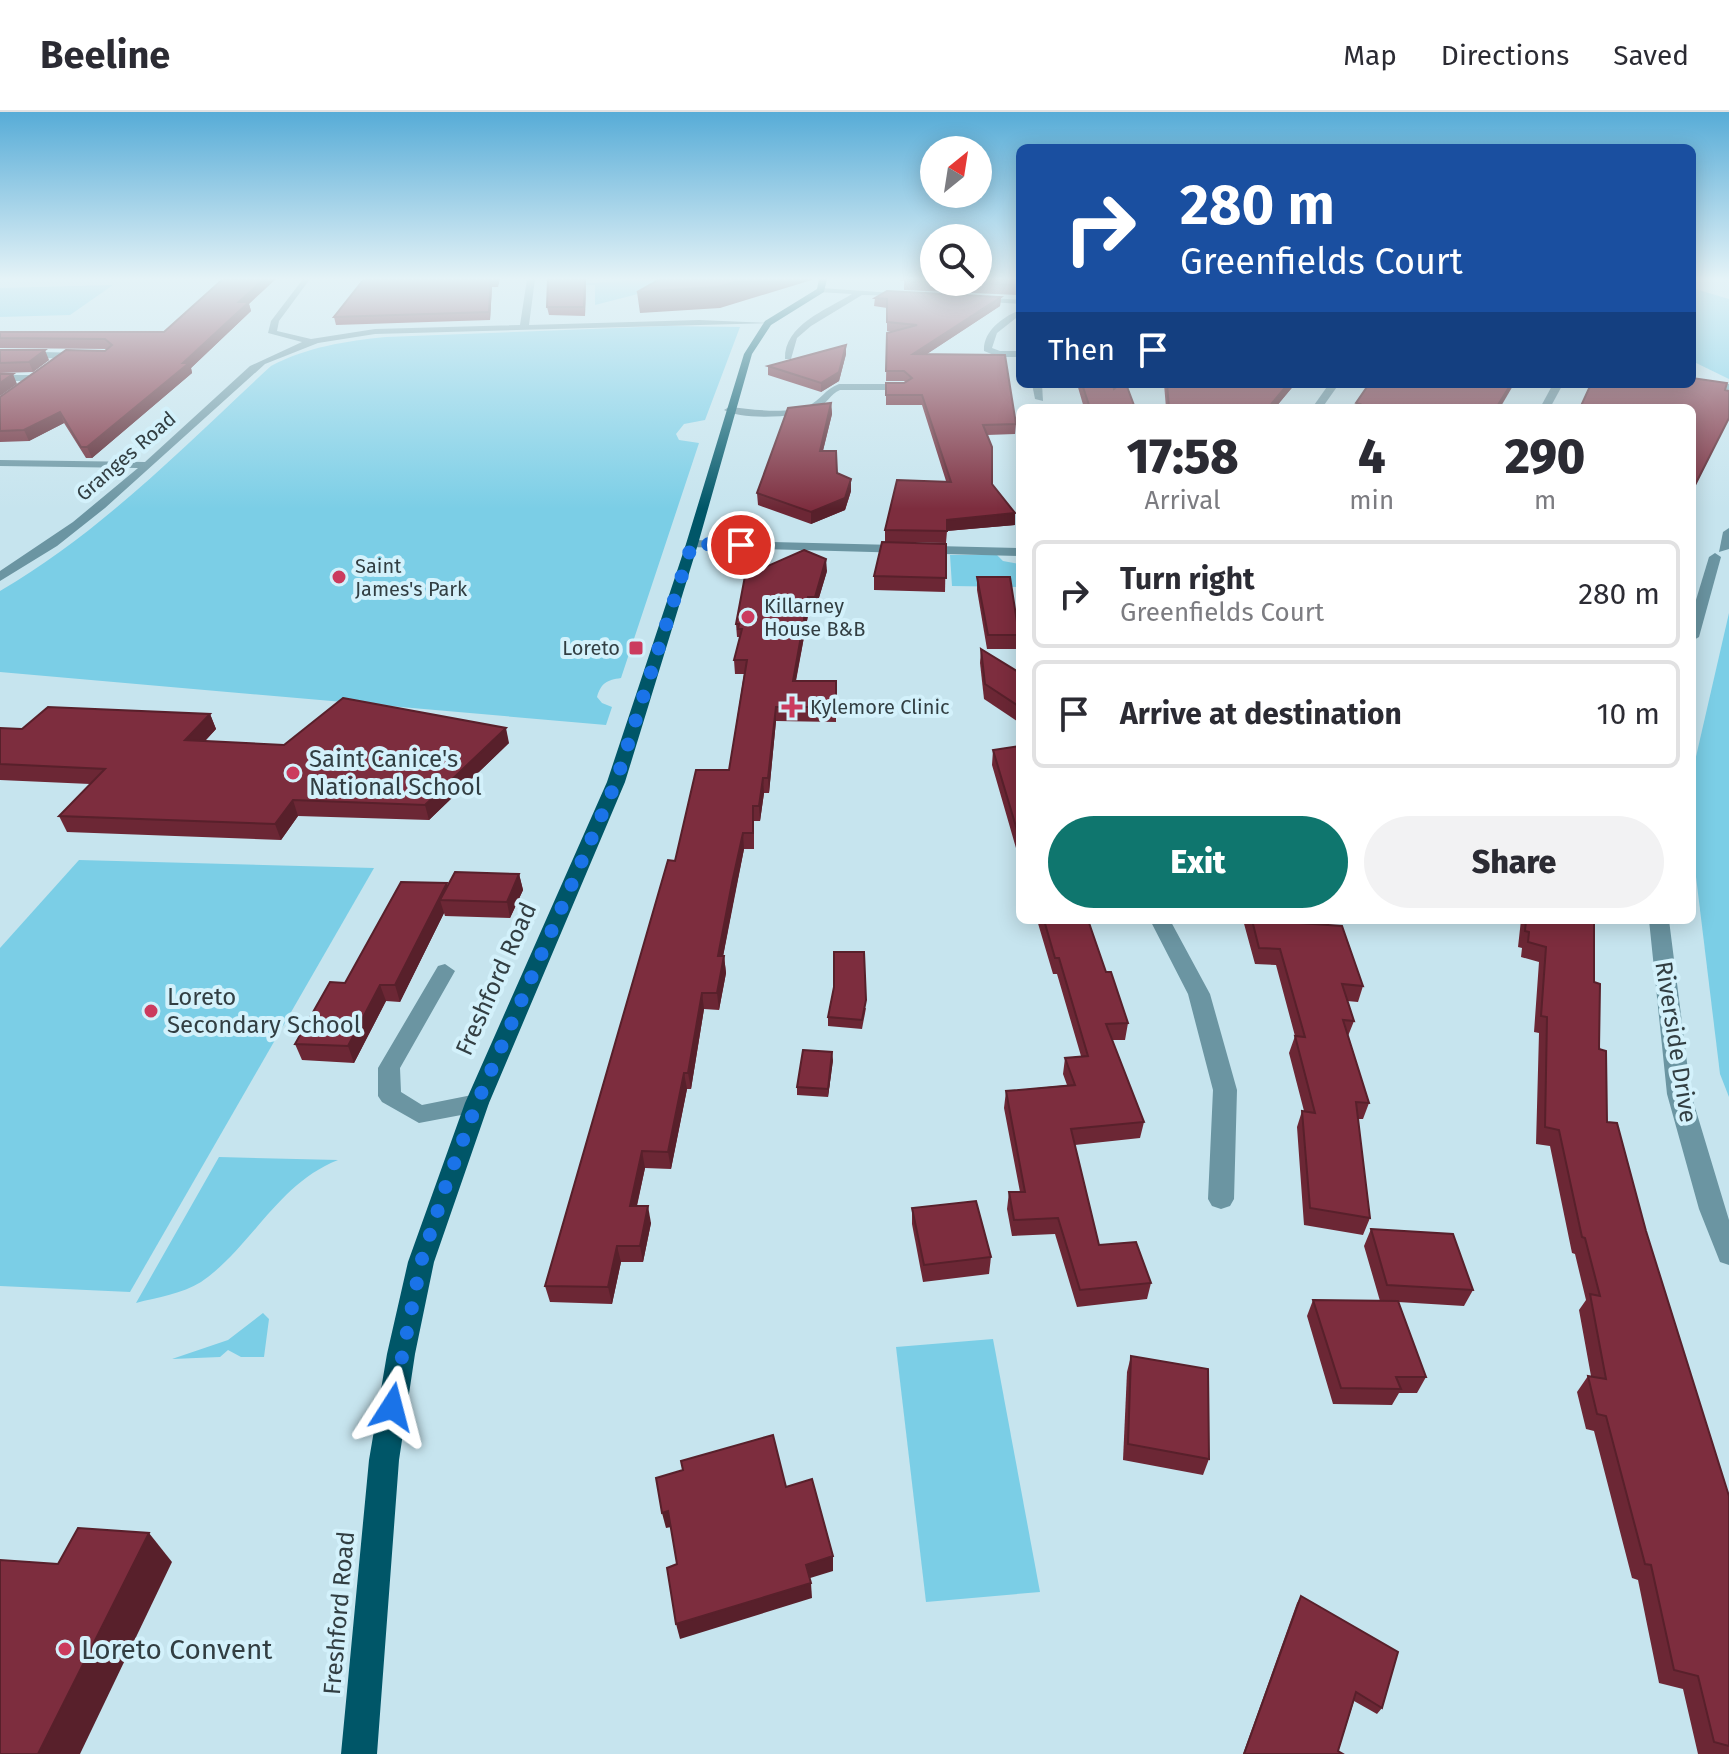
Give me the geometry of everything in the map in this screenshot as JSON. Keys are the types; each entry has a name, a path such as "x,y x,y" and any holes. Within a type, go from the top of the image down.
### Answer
{"main road":[{"name":"Freshford Road","path":"359,1754 384,1460 401,1354 421,1262 477,1103 616,782 692,544 747,356"}],"street":[{"path":"53,356 77,356"},
{"path":"18,391 65,356"},
{"name":"Granges Road","path":"0,577 59,540 148,465 250,370 276,356"},
{"path":"0,378 35,378"},
{"path":"1696,382 1729,387"},
{"path":"729,410 801,411 820,407 833,388 879,391 904,387"},
{"path":"1038,388 1040,399"},
{"path":"0,463 148,465"},
{"path":"1696,625 1729,532"},
{"path":"692,544 1016,552"},
{"path":"1162,924 1199,994 1225,1090 1221,1199"},
{"name":"Riverside Drive","path":"1659,924 1679,1094 1712,1209 1729,1254"},
{"path":"445,971 389,1068 390,1096 419,1114 477,1103"}],"shaded area":[{"name":"Saint James's Park","path":"295,356 729,356 705,420 684,424 676,434 679,440 699,443 621,678 605,683 597,697 612,707 606,725 0,672 0,591 74,542 108,515 271,366"},
{"path":"1696,356 1729,356 1729,379 1696,363"},
{"path":"950,555 997,555 1003,561 1016,563 1016,587 952,586"},
{"path":"1729,613 1729,1097 1720,1074 1696,877 1696,757"},
{"name":"Loreto Secondary School","path":"79,860 374,868 130,1292 0,1286 0,948"},
{"path":"219,1157 338,1160 298,1184 235,1252 201,1282 178,1292 136,1303"},
{"path":"263,1313 269,1319 264,1357 241,1357 228,1350 220,1357 172,1359 228,1340"},
{"path":"993,1339 1040,1592 926,1602 896,1347"}],"building":[{"path":"0,356 37,356 29,362 0,363"},
{"path":"58,356 191,356 183,363 189,363 87,447 81,447 60,412 24,430 0,431 0,397"},
{"path":"807,356 843,356 839,372 821,383 768,366"},
{"path":"886,356 1005,356 1016,424 983,425 992,447 992,484 1015,513 947,520 947,531 885,530 897,480 951,482 922,395 886,395 886,383 904,383 912,378 904,371 886,371"},
{"path":"0,374 13,374 0,383"},
{"path":"1696,379 1727,383 1729,418 1696,483 1696,404 1582,404 1589,388 1696,388"},
{"path":"1083,388 1128,388 1134,404 1089,404"},
{"path":"1167,388 1285,388 1271,404 1169,404"},
{"path":"1366,388 1508,388 1498,404 1356,403"},
{"path":"831,403 820,451 836,451 837,473 851,479 845,498 811,512 757,493 788,408"},
{"path":"882,542 946,544 946,578 874,576"},
{"path":"804,550 826,559 815,597 808,597 793,681 836,681 836,707 776,707 768,778 763,778 759,806 753,806 753,833 743,833 732,883 718,956 724,956 717,993 702,993 688,1073 684,1073 668,1152 642,1151 630,1206 648,1206 640,1246 617,1246 608,1287 545,1286 668,860 675,861 696,770 729,770 747,660 734,660 742,629 738,629 739,624 736,624 745,576"},
{"path":"977,577 1010,577 1016,635 988,635"},
{"path":"981,649 1016,671 1016,704 985,684"},
{"path":"343,698 506,728 425,805 293,800 275,824 59,816 105,769 0,764 0,728 22,729 48,707 210,714 185,740 284,745"},
{"path":"1016,747 1016,827 993,750"},
{"path":"455,872 519,874 507,902 440,900"},
{"path":"401,882 447,883 395,985 380,985 348,1046 295,1044 330,982 345,983"},
{"path":"1045,924 1089,924 1106,972 1111,972 1128,1023 1106,1024 1144,1122 1071,1129 1099,1245 1136,1242 1151,1283 1080,1290 1058,1218 1014,1220 1009,1192 1025,1192 1006,1091 1075,1085 1065,1058 1088,1056 1059,958 1055,958"},
{"path":"1253,924 1342,926 1363,986 1342,984 1354,1021 1343,1020 1369,1103 1356,1102 1370,1218 1310,1208 1302,1111 1315,1113 1295,1036 1305,1037 1280,949 1259,948"},
{"path":"1526,924 1594,924 1594,982 1600,984 1599,1049 1606,1051 1607,1122 1617,1123 1646,1231 1729,1496 1729,1746 1714,1742 1698,1676 1674,1670 1651,1565 1645,1564 1606,1416 1597,1414 1588,1376 1606,1379 1590,1294 1600,1296 1585,1238 1582,1237 1559,1130 1545,1127 1547,1017 1541,1016 1546,947 1528,942 1529,932 1525,931"},
{"path":"834,952 864,952 866,1000 862,1020 828,1017 834,987"},
{"path":"803,1050 832,1052 828,1089 797,1087"},
{"path":"976,1201 991,1257 924,1265 912,1208"},
{"path":"1371,1229 1453,1234 1473,1290 1387,1285"},
{"path":"1313,1300 1398,1301 1426,1377 1396,1377 1401,1389 1341,1388"},
{"path":"1131,1356 1208,1369 1209,1459 1128,1444"},
{"path":"773,1435 786,1487 812,1479 833,1556 806,1565 811,1583 676,1624 667,1568 677,1564 668,1511 662,1513 656,1478 683,1470 681,1461"},
{"name":"Loreto Convent","path":"78,1528 149,1533 38,1754 0,1754 0,1560 58,1564"},
{"path":"1301,1596 1398,1652 1382,1708 1356,1692 1338,1751 1343,1754 1244,1754"}],"place":[{"name":"Saint James's Park","path":"339,577"},
{"name":"Killarney House B&B","path":"748,617"},
{"name":"Loreto","path":"636,648"},
{"name":"Kylemore Clinic","path":"792,707"},
{"name":"Saint Canice's National School","path":"293,773"},
{"name":"Loreto Secondary School","path":"151,1011"},
{"name":"Loreto Convent","path":"65,1649"}],"route":[{"path":"392,1407 421,1262 446,1185 477,1103 616,782 692,544 741,545"}]}
